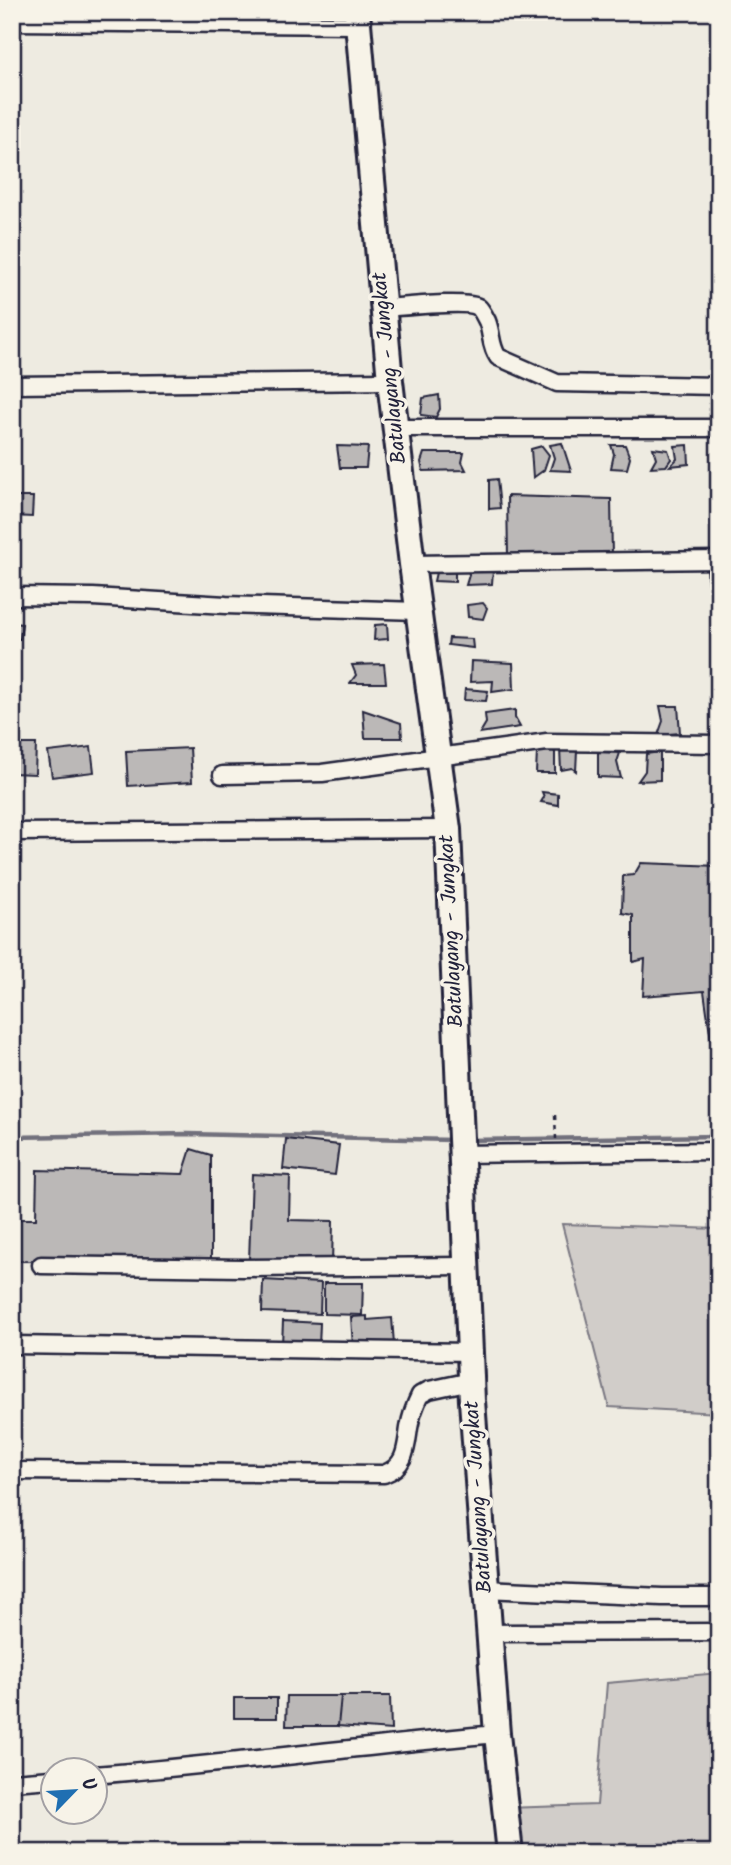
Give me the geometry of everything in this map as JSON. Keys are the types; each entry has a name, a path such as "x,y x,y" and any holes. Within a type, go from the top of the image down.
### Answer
{"highway":[{"name":"Batulayang - Jungkat","path":"357,19 395,428 448,829 471,1381 485,1589 510,1853"}],"street":[{"path":"12,22 219,18 357,19"},
{"path":"384,308 469,304 479,307 487,321 493,351 498,357 557,383 719,386"},
{"path":"12,386 390,381"},
{"path":"395,428 719,428"},
{"path":"412,564 719,560"},
{"path":"12,596 418,611"},
{"path":"222,775 322,772 375,767 547,742 719,744"},
{"path":"12,832 448,829"},
{"path":"460,1144 719,1151"},
{"path":"41,1265 229,1268 466,1266"},
{"path":"12,1345 470,1352"},
{"path":"12,1471 384,1474 391,1471 403,1458 409,1427 420,1395 429,1390 471,1381"},
{"path":"485,1589 662,1598 719,1597"},
{"path":"489,1633 719,1632"},
{"path":"108,1774 225,1764 497,1734"},
{"path":"12,1782 38,1780"}],"path":[{"path":"555,1115 556,1129"}],"shaded area":[{"path":"562,1224 719,1229 719,1413 609,1407"},
{"path":"719,1673 719,1853 510,1853 505,1808 597,1805 607,1683"}],"building":[{"path":"439,395 440,409 436,417 421,415 423,398"},
{"path":"562,443 571,471 550,470 554,458 550,445"},
{"path":"611,445 625,445 630,458 627,469 611,468 614,454"},
{"path":"688,445 689,464 670,466 677,459 675,446"},
{"path":"337,446 368,447 366,468 340,468"},
{"path":"542,446 549,455 544,470 533,478 531,449"},
{"path":"653,448 668,450 671,459 666,466 651,467 656,458"},
{"path":"424,453 464,453 462,462 466,470 423,471 421,462"},
{"path":"497,479 500,508 489,509 489,480"},
{"path":"507,496 611,499 612,558 508,556"},
{"path":"12,497 33,497 32,517 12,516"},
{"path":"455,567 455,582 434,581 437,568"},
{"path":"468,567 493,570 492,584 466,585"},
{"path":"707,567 719,567 719,586 708,585"},
{"path":"483,603 487,608 483,619 468,617 467,605"},
{"path":"12,623 22,624 20,639 12,639"},
{"path":"387,624 388,639 374,640 375,625"},
{"path":"449,638 472,639 473,648 448,645"},
{"path":"471,661 513,663 514,689 492,692 493,681 470,682"},
{"path":"384,664 386,683 350,683 356,675 352,665"},
{"path":"465,689 488,691 486,701 464,700"},
{"path":"660,706 678,706 680,733 658,735 663,721"},
{"path":"363,710 401,723 402,738 365,738"},
{"path":"515,710 515,718 520,727 480,733 486,723 485,714"},
{"path":"12,744 36,744 35,774 12,773"},
{"path":"91,747 94,772 52,777 48,752"},
{"path":"190,748 192,782 128,786 126,751"},
{"path":"549,749 555,752 555,773 536,773 537,752"},
{"path":"560,749 577,750 576,771 572,768 561,770"},
{"path":"598,752 620,753 617,762 621,778 598,777"},
{"path":"660,752 660,780 638,781 645,771 646,754"},
{"path":"542,792 558,794 558,805 541,802 544,797"},
{"path":"641,863 719,866 719,1054 713,1054 704,991 643,996 645,959 633,962 633,915 622,913 623,876 634,875"},
{"path":"286,1139 339,1145 335,1175 283,1169"},
{"path":"191,1149 211,1155 211,1262 12,1261 12,1169 13,1219 36,1219 37,1170 183,1174"},
{"path":"252,1174 290,1176 289,1220 333,1221 332,1264 249,1261"},
{"path":"263,1280 321,1283 320,1314 262,1312"},
{"path":"324,1283 363,1283 362,1315 324,1314"},
{"path":"367,1316 367,1320 392,1318 394,1344 353,1347 351,1317"},
{"path":"283,1321 320,1323 319,1347 282,1345"},
{"path":"287,1696 341,1696 338,1726 286,1726"},
{"path":"341,1696 390,1696 391,1730 338,1726"},
{"path":"234,1698 277,1698 277,1718 234,1718"}],"waterway":[{"path":"12,1137 187,1134 452,1140"},
{"path":"468,1140 719,1136"}]}
